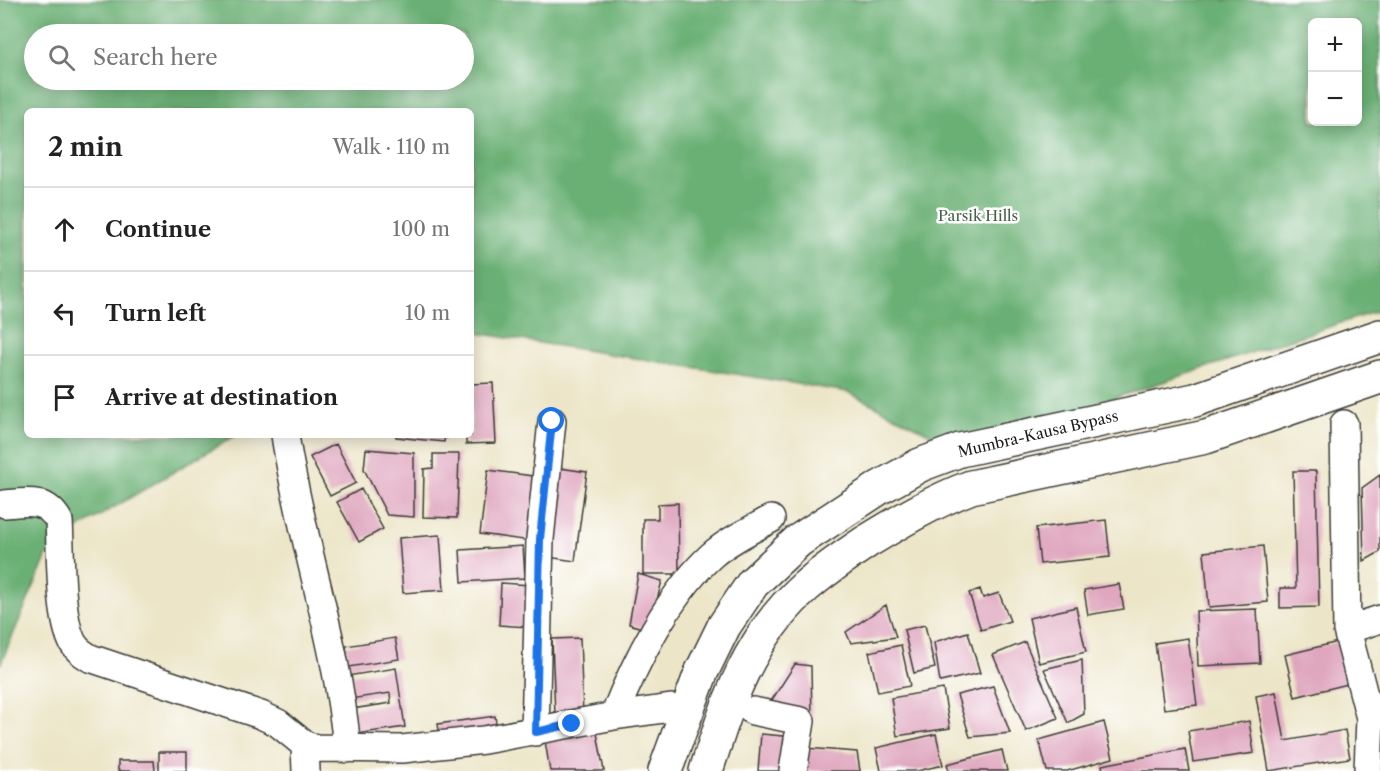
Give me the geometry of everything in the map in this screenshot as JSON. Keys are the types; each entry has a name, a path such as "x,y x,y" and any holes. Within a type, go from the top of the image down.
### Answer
{"highway":[{"name":"Mumbra-Kausa Bypass","path":"665,771 701,673 724,626 753,583 798,541 879,488 920,465 960,450 1196,400 1380,336"},
{"path":"706,771 729,700 757,645 783,608 821,572 899,521 936,500 971,487 1206,437 1380,377"}],"street":[{"path":"536,732 540,539 552,421"},
{"path":"1344,424 1347,630 1370,718 1368,771"},
{"path":"286,438 308,554 338,675 347,749"},
{"path":"5,504 30,502 44,505 53,510 59,521 67,627 72,642 79,651 90,658 261,715 278,723 305,758 316,748 410,748 536,732 614,716 671,708"},
{"path":"614,716 627,682 646,645 696,573 713,555 735,539 771,519"},
{"path":"1347,630 1380,619"},
{"path":"753,711 801,721 794,771"}],"green space":[{"name":"Parsik Hills","path":"0,0 1380,0 1380,310 960,449 848,392 474,332 474,108 24,108 24,438 231,438 52,544 0,665"}],"building":[{"path":"493,383 496,443 466,444 466,438 474,438 474,384"},
{"path":"406,438 445,438 444,442"},
{"path":"336,444 356,483 330,496 310,457"},
{"path":"366,449 414,453 414,517 387,515 364,469"},
{"path":"433,454 459,454 457,518 423,517 424,469 433,468"},
{"path":"553,467 587,472 575,561 541,556"},
{"path":"488,470 540,477 531,541 480,534"},
{"path":"1293,471 1316,471 1319,607 1280,608 1280,588 1296,588"},
{"path":"1380,475 1380,552 1364,561 1362,488"},
{"path":"361,489 383,529 359,542 337,502"},
{"path":"678,503 679,574 643,574 643,519 658,519 658,504"},
{"path":"1106,520 1110,557 1040,564 1036,528"},
{"path":"440,535 444,590 403,593 399,538"},
{"path":"523,546 525,578 462,582 460,550"},
{"path":"1263,546 1268,602 1209,607 1204,552"},
{"path":"638,574 662,581 649,630 629,624"},
{"path":"501,583 530,585 528,627 499,625"},
{"path":"1119,584 1124,609 1088,615 1084,590"},
{"path":"980,589 983,598 999,593 1010,621 981,630 969,593"},
{"path":"886,605 896,637 851,643 846,632"},
{"path":"1076,607 1086,652 1039,663 1029,618"},
{"path":"1257,609 1260,663 1198,666 1196,611"},
{"path":"925,625 935,668 914,673 904,630"},
{"path":"968,632 980,673 940,682 934,642"},
{"path":"395,638 399,659 349,667 346,646"},
{"path":"580,638 583,714 555,715 552,639"},
{"path":"1188,638 1197,705 1164,709 1155,643"},
{"path":"1342,641 1352,683 1295,697 1285,655"},
{"path":"1025,642 1058,718 1026,731 993,655"},
{"path":"901,645 910,686 878,692 869,652"},
{"path":"1082,660 1084,714 1068,723 1044,669"},
{"path":"795,664 811,666 812,720 768,706"},
{"path":"396,668 405,727 356,734 352,709 391,703 390,693 350,699 347,676"},
{"path":"993,686 1010,733 970,737 957,695"},
{"path":"943,689 950,728 897,736 891,698"},
{"path":"1276,692 1285,741 1345,730 1350,758 1269,771 1256,696"},
{"path":"495,716 498,736 441,744 438,724"},
{"path":"1249,721 1254,753 1193,762 1188,731"},
{"path":"1104,722 1113,758 1067,771 1047,771 1039,740"},
{"path":"597,733 604,771 550,771 545,741"},
{"path":"761,734 794,737 790,771 758,771"},
{"path":"936,734 943,765 917,771 881,771 876,748"},
{"path":"806,748 857,752 860,771 806,771"},
{"path":"1185,749 1189,771 1103,771 1102,765"},
{"path":"1002,750 1007,771 949,771 947,764"},
{"path":"159,752 187,752 187,771 159,771"},
{"path":"118,761 154,761 155,771 118,771"}],"route":[{"path":"552,421 540,539 536,732 572,724"}]}
